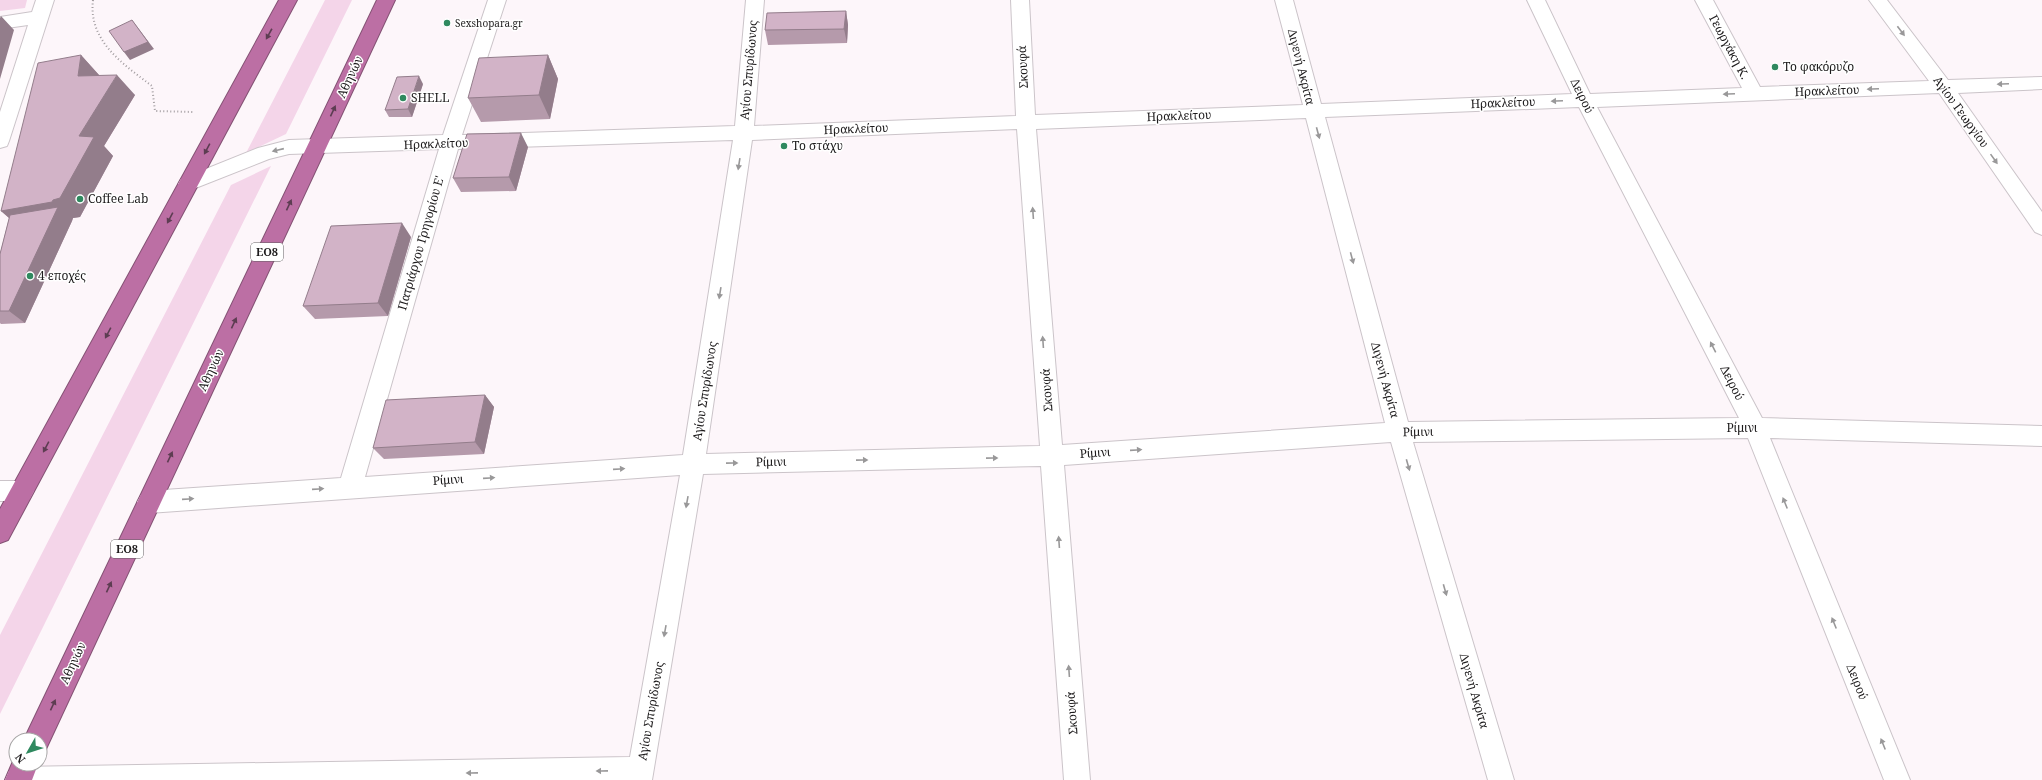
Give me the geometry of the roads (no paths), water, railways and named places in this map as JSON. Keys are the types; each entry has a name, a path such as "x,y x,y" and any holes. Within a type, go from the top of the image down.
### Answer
{"highway":[{"path":"0,532 11,491 188,184 288,0"},
{"name":"Αθηνών","path":"40,732 386,0"}],"street":[{"path":"0,141 45,0"},
{"name":"Πατριάρχου Γρηγορίου Ε'","path":"350,487 450,143 497,0"},
{"name":"Αγίου Σπυρίδωνος","path":"640,775 694,464 744,134 755,0"},
{"name":"Σκουφά","path":"1020,0 1026,121 1077,780"},
{"name":"Διγενή Ακρίτα","path":"1284,0 1312,111 1399,432 1501,780"},
{"name":"Δειρού","path":"1536,0 1584,100 1755,428 1897,780"},
{"name":"Γεωργάκη Κ.","path":"1704,0 1754,94"},
{"name":"Αγίου Γεωργίου","path":"1878,0 1943,86 2042,226"},
{"path":"0,22 39,17"},
{"name":"Ηρακλείτου","path":"188,184 265,153 289,147 744,134 1026,121 2042,83"},
{"name":"Ρίμινι","path":"149,502 694,464 1052,456 1399,432 1755,428 2042,436"},
{"path":"18,780 640,775"}],"place":[{"name":"Sexshopara.gr","path":"447,23"},
{"name":"Το φακόρυζο","path":"1775,67"},
{"name":"SHELL","path":"403,98"},
{"name":"Το στάχυ","path":"784,146"},
{"name":"Coffee Lab","path":"80,199"},
{"name":"4 εποχές","path":"30,276"}]}
